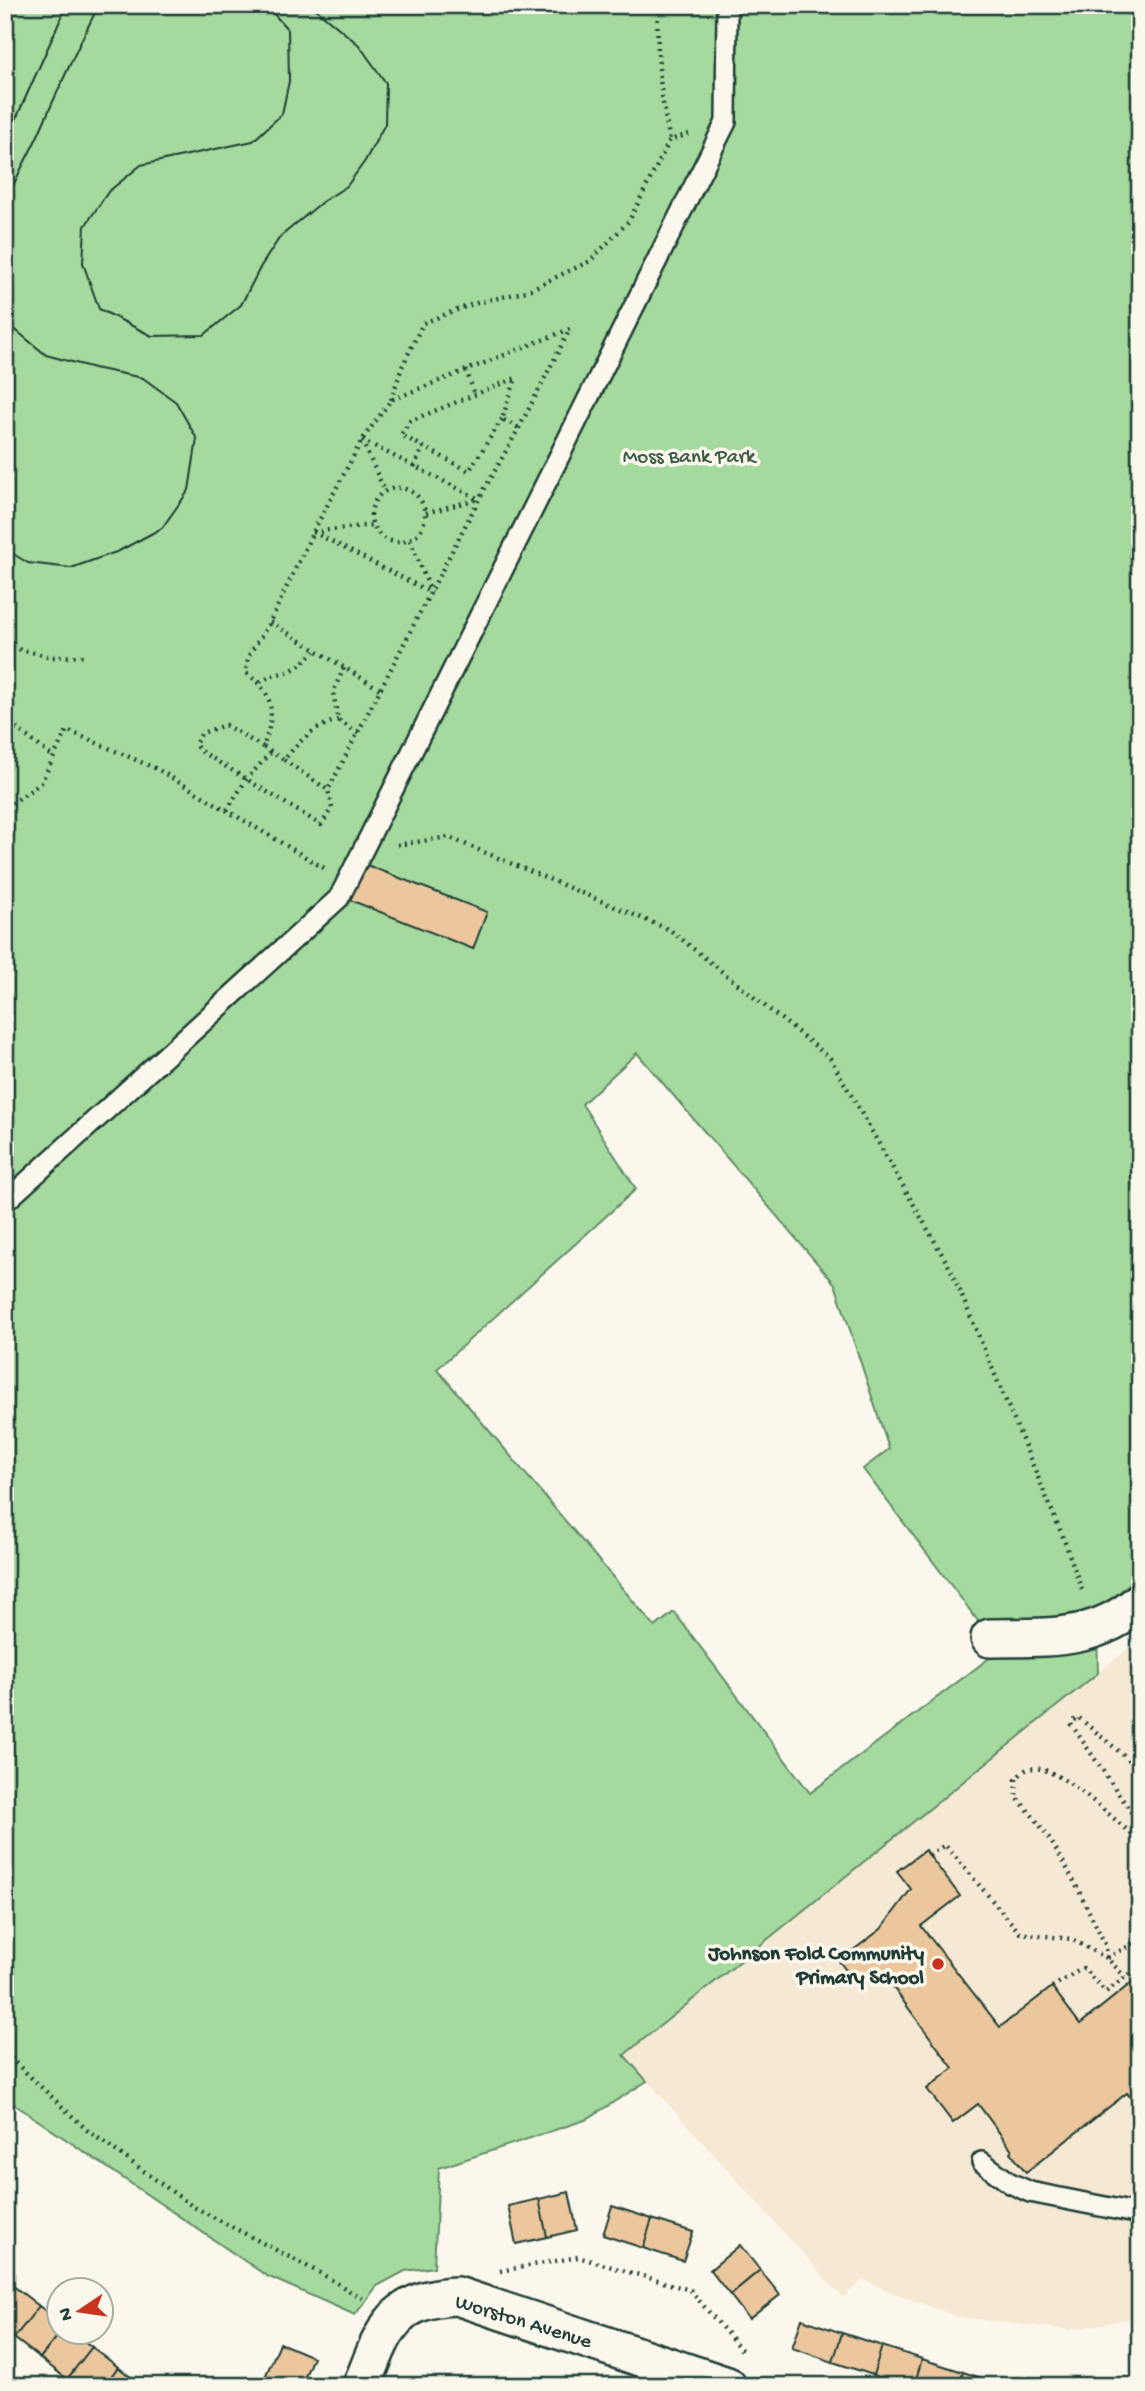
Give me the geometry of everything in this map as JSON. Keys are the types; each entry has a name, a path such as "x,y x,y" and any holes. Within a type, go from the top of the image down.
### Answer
{"street":[{"path":"990,1638 1049,1637 1097,1630 1124,1616 1140,1602"},
{"name":"Worston Avenue","path":"362,2386 379,2342 395,2319 407,2308 421,2301 457,2296 736,2374"}],"lane":[{"path":"5,1202 339,898 726,122 727,5"},
{"path":"982,2162 1010,2183 1030,2192 1140,2214"}],"path":[{"path":"5,20 12,5"},
{"path":"264,747 271,725 270,700 260,682 246,673 248,657 270,622 313,532 362,440 391,400 402,367 423,323 473,304 527,291 590,261 629,222 670,140 663,110 658,5"},
{"path":"670,140 726,122"},
{"path":"328,790 264,747 225,725 202,733 195,744 199,750 321,825 332,808 328,790 570,328 391,400"},
{"path":"466,370 475,395"},
{"path":"516,378 502,419 469,471 401,435 410,421 516,378"},
{"path":"502,419 519,428"},
{"path":"362,440 479,499"},
{"path":"362,440 385,491"},
{"path":"415,467 424,447"},
{"path":"403,488 418,496 426,513 422,528 410,540 396,542 381,537 372,525 370,512 376,499 385,491 403,488"},
{"path":"426,513 479,499"},
{"path":"313,532 372,525"},
{"path":"313,532 432,593"},
{"path":"410,540 432,593"},
{"path":"270,622 381,690"},
{"path":"5,646 52,657 87,656"},
{"path":"260,682 271,675 287,672 300,665 315,651"},
{"path":"344,668 333,692 338,720 358,733"},
{"path":"5,719 53,757"},
{"path":"284,760 300,740 320,725 338,720"},
{"path":"5,804 11,804 41,783 67,730 157,769 346,882"},
{"path":"227,810 246,780 271,752"},
{"path":"363,850 448,837 670,930 830,1058 951,1270 1063,1537 1097,1630"},
{"path":"1140,1769 1078,1717 1071,1724 1140,1825"},
{"path":"1107,1958 1106,1946 1062,1858 1034,1815 1016,1797 1016,1779 1027,1769 1043,1768 1088,1796 1140,1840"},
{"path":"929,1856 945,1845 1020,1933 1071,1939 1107,1958 1125,1977"},
{"path":"1107,1958 1140,1940"},
{"path":"1052,1987 1083,1968 1107,1992 1131,1972 1140,1981"},
{"path":"5,2053 87,2130 192,2206 320,2273 395,2319"},
{"path":"497,2272 578,2257 690,2290 746,2356 736,2374"}],"shaded area":[{"name":"Johnson Fold Community Primary School","path":"1140,1639 1140,2317 1069,2330 958,2317 864,2279 843,2298 624,2055 847,1872"}],"green space":[{"name":"Moss Bank Park","path":"5,5 1140,5 1140,1574 1092,1617 1097,1630 1098,1673 624,2055 647,2081 585,2120 439,2168 434,2267 405,2271 377,2286 355,2315 267,2276 5,2098","holes":["637,1053 835,1284 889,1449 863,1469 1000,1650 810,1793 674,1612 655,1627 437,1369 636,1189 582,1104"]}],"building":[{"path":"364,864 487,912 473,949 350,900"},
{"path":"925,1850 960,1896 921,1926 1000,2027 1052,1987 1080,2024 1135,1980 1140,1986 1140,2109 1127,2093 1026,2172 978,2104 953,2123 927,2089 953,2068 880,1970 861,1984 839,1961 881,1929 911,1889 897,1871"},
{"path":"569,2192 577,2230 547,2237 539,2199"},
{"path":"539,2199 547,2237 516,2244 508,2206"},
{"path":"612,2206 652,2219 643,2248 603,2235"},
{"path":"652,2219 693,2232 683,2261 643,2248"},
{"path":"740,2245 760,2270 730,2295 710,2270"},
{"path":"760,2270 780,2295 749,2319 730,2295"},
{"path":"12,2285 39,2306 14,2338 5,2331 5,2294"},
{"path":"39,2306 46,2311 46,2346 50,2346 40,2358 14,2338"},
{"path":"802,2319 842,2333 833,2362 792,2348"},
{"path":"842,2333 882,2346 873,2375 833,2362"},
{"path":"280,2343 313,2357 301,2386 285,2386 265,2377"},
{"path":"50,2346 92,2347 67,2379 40,2358"},
{"path":"882,2346 922,2359 914,2386 873,2375"},
{"path":"92,2347 118,2367 104,2386 76,2386 67,2379"},
{"path":"922,2359 963,2372 959,2386 914,2386"},
{"path":"118,2367 142,2386 104,2386"},
{"path":"963,2372 1003,2385 1003,2386 959,2386"}],"tram line":[{"path":"5,156 11,130 67,5"},
{"path":"5,207 16,178 99,5"},
{"path":"266,5 288,30 289,81 282,114 253,141 141,165 108,192 85,226 83,263 99,309 152,336 204,335 241,305 280,237 322,202 347,186 365,161 385,124 386,83 359,45 311,5"},
{"path":"5,315 12,327 46,355 143,378 176,402 197,439 189,490 162,528 119,551 71,568 28,563 5,549"}],"place":[{"name":"Johnson Fold Community Primary School","path":"938,1964"}]}
